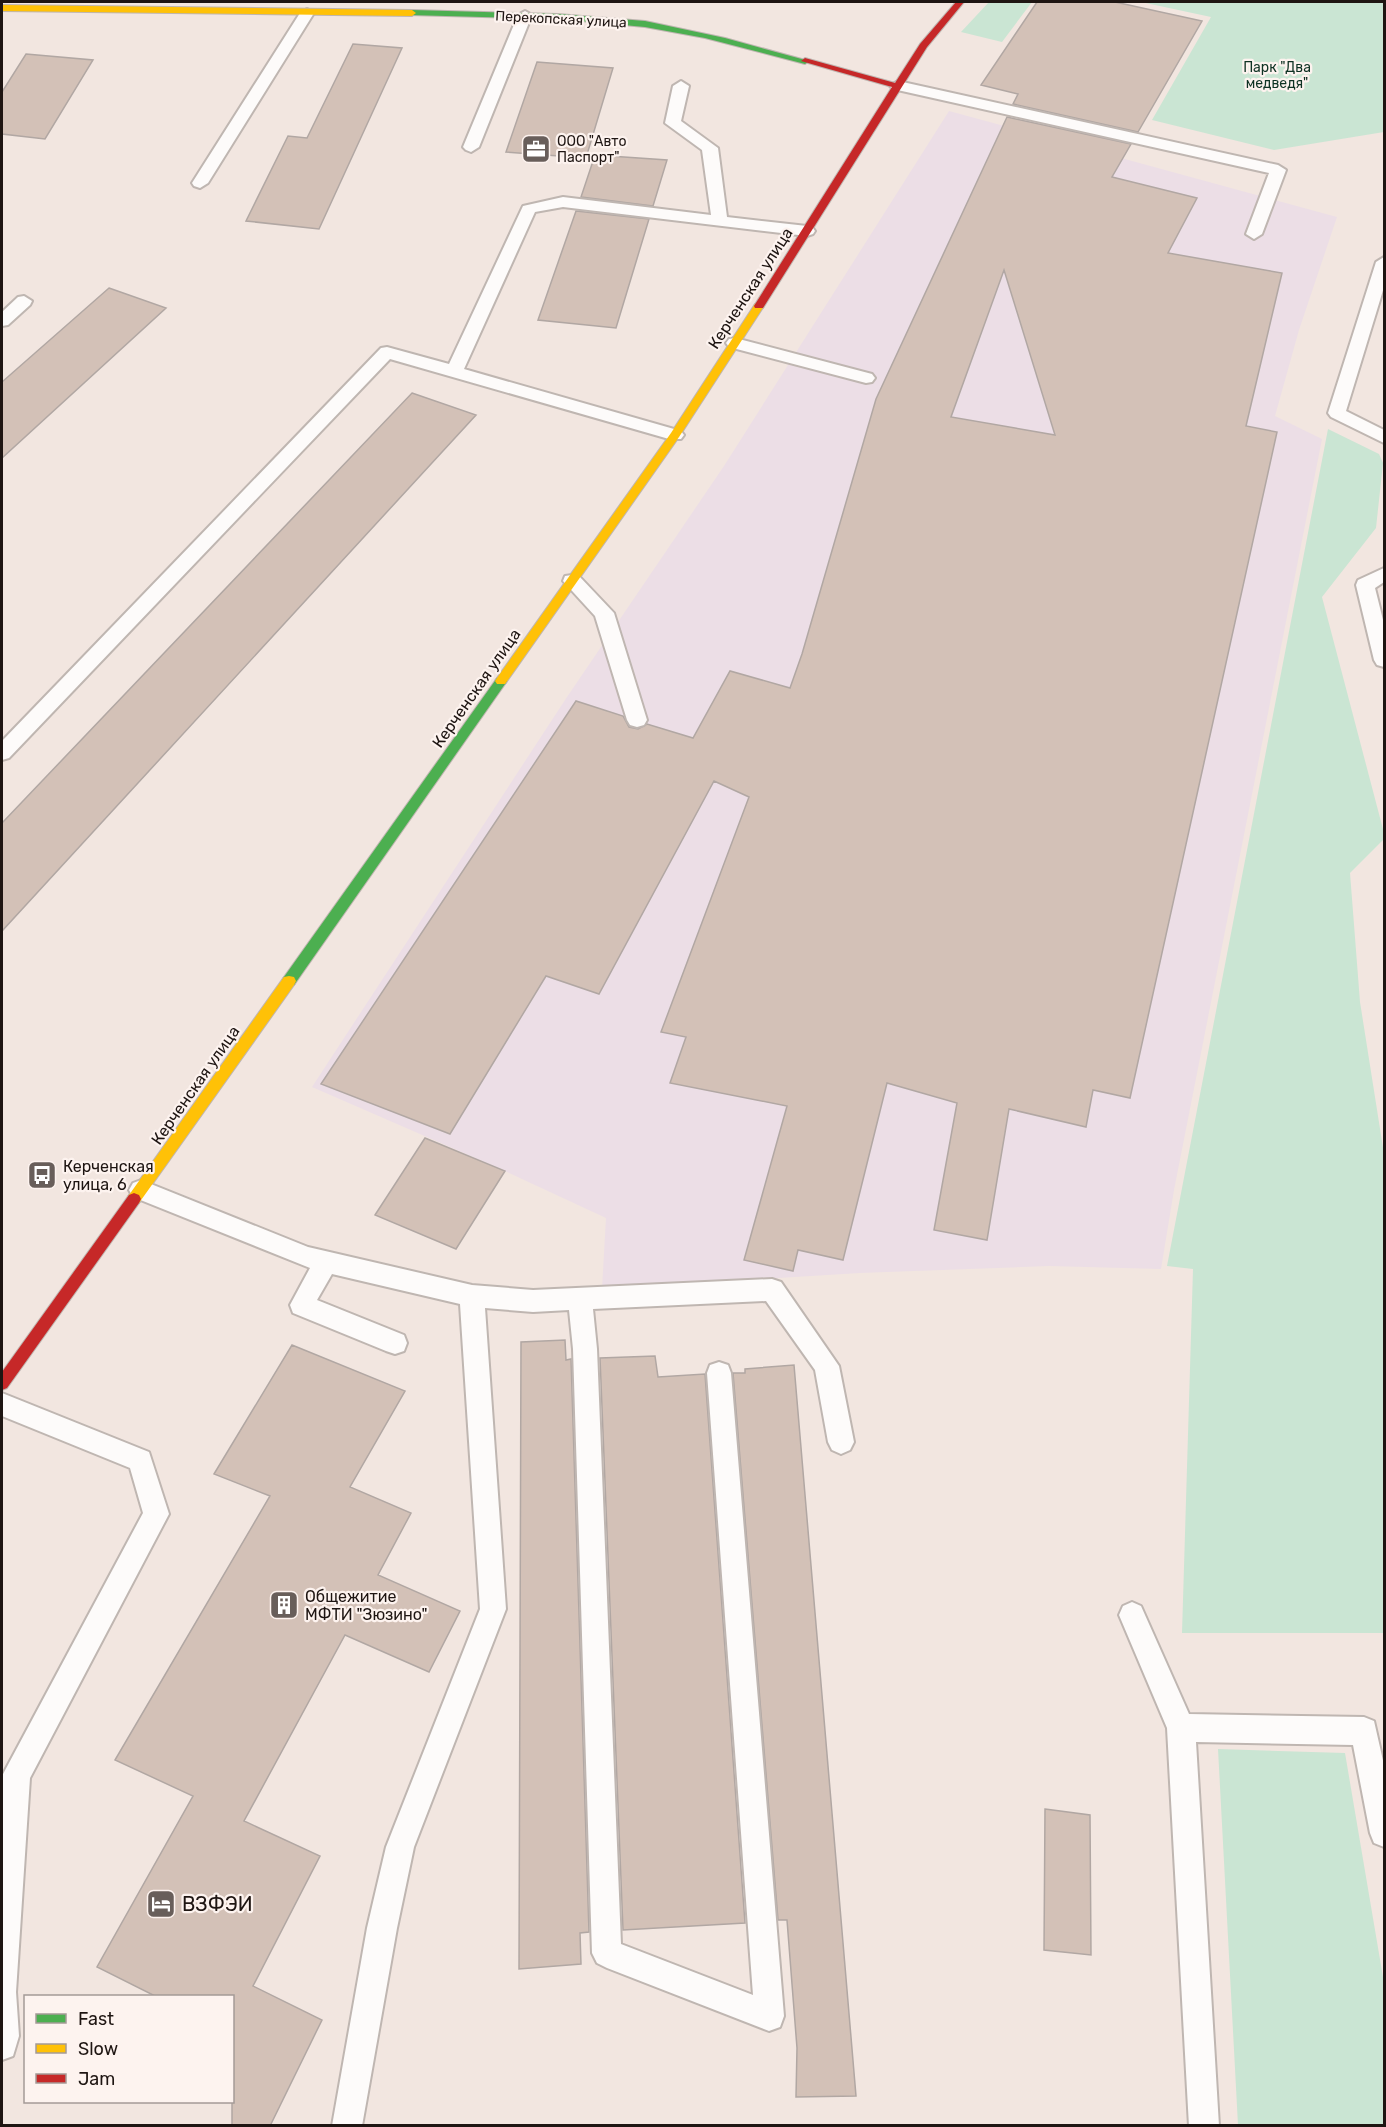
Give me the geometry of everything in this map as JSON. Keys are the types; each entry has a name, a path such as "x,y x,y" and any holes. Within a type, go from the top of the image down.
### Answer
{"street":[{"name":"Керченская улица","path":"2,1383 10,1353 141,1190 675,435 923,46 960,2"},
{"name":"Перекопская улица","path":"2,8 96,6 308,13 525,15 644,24 708,36 898,86"}],"lane":[{"path":"200,183 308,13"},
{"path":"471,147 525,15"},
{"path":"681,86 673,123 710,148 720,221"},
{"path":"898,86 1278,170 1254,234"},
{"path":"454,371 529,209 563,202 807,231"},
{"path":"1384,262 1337,413 1384,437"},
{"path":"2,321 24,301"},
{"path":"735,343 866,378"},
{"path":"2,753 387,352 675,435"},
{"path":"1384,574 1365,585 1384,660"},
{"path":"572,581 604,613 637,720"},
{"path":"141,1190 306,1257 472,1296 533,1301 772,1290 827,1366 841,1442"},
{"path":"326,1262 302,1305 395,1343"},
{"path":"347,2126 382,1928 400,1848 493,1609 472,1296"},
{"path":"580,1300 585,1349 607,1953 769,2016 719,1373"},
{"path":"2,1404 140,1460 156,1514 16,1776 2,1992 4,2036 2,2045"},
{"path":"1132,1615 1181,1728 1203,2126"},
{"path":"1181,1728 1374,1730 1384,1833"}],"shaded area":[{"path":"949,111 1337,217 1299,330 1275,416 1322,439 1174,1190 1161,1269 1049,1266 860,1273 602,1289 606,1218 505,1171 312,1087 567,697 724,466"}],"green space":[{"path":"989,2 1032,2 1002,42 961,32"},
{"name":"Парк \"Два медведя\"","path":"1141,2 1384,2 1384,132 1274,150 1152,120 1211,17"},
{"path":"1328,429 1379,454 1383,463 1376,528 1322,597 1384,833 1384,839 1350,873 1360,1002 1384,1154 1384,1633 1182,1633 1193,1269 1167,1266"},
{"path":"1218,1749 1345,1753 1384,1983 1384,2125 1238,2125"}],"building":[{"path":"1037,2 1115,2 1202,21 1138,132 1013,104 1018,94 981,85"},
{"path":"353,44 402,48 319,229 246,221 288,136 307,138"},
{"path":"26,54 93,60 45,139 2,134 2,92"},
{"path":"537,62 613,68 586,158 506,152"},
{"path":"1007,117 1131,144 1112,177 1197,198 1168,253 1282,273 1246,426 1277,432 1130,1098 1093,1090 1086,1127 1009,1109 987,1240 934,1230 957,1103 887,1083 843,1260 798,1250 793,1271 744,1260 787,1106 670,1083 686,1037 661,1032 749,797 714,781 599,994 546,976 450,1134 321,1084 576,701 623,716 629,727 638,729 647,724 693,738 730,671 790,688 802,654 876,399","holes":["1004,270 1055,435 951,417"]},
{"path":"595,155 667,160 653,206 581,197"},
{"path":"576,211 649,219 616,328 538,320"},
{"path":"109,288 166,308 2,458 2,382"},
{"path":"412,393 476,415 2,931 2,823"},
{"path":"425,1138 505,1171 456,1249 375,1215"},
{"path":"565,1340 566,1360 571,1359 589,1932 580,1933 581,1964 519,1969 521,1342"},
{"name":"Общежитие МФТИ \"Зюзино\"","path":"292,1345 405,1391 350,1487 411,1513 378,1575 460,1611 429,1672 345,1635 244,1821 320,1856 253,1986 322,2020 270,2126 232,2126 234,1995 153,1995 97,1967 193,1796 115,1760 270,1496 214,1474"},
{"path":"655,1356 658,1377 705,1374 745,1923 623,1930 600,1358"},
{"path":"794,1365 856,2096 796,2097 797,2048 787,1920 778,1920 733,1373 745,1373 745,1369"},
{"path":"1045,1809 1090,1815 1091,1955 1044,1950"}],"traffic: fast":[{"path":"412,13 558,17 645,24 745,45 805,61"},
{"path":"289,981 501,681"}],"traffic: slow":[{"path":"2,8 412,13"},
{"path":"501,681 675,435 759,306"},
{"path":"134,1199 289,981"}],"traffic: jam":[{"path":"759,306 923,46 960,2"},
{"path":"805,61 898,86"},
{"path":"2,1383 134,1199"}],"place":[{"name":"ООО \"Авто Паспорт\"","path":"536,149"},
{"name":"Керченская улица, 6","path":"42,1175"},
{"name":"Общежитие МФТИ \"Зюзино\"","path":"284,1605"},
{"name":"ВЗФЭИ","path":"161,1904"}]}
